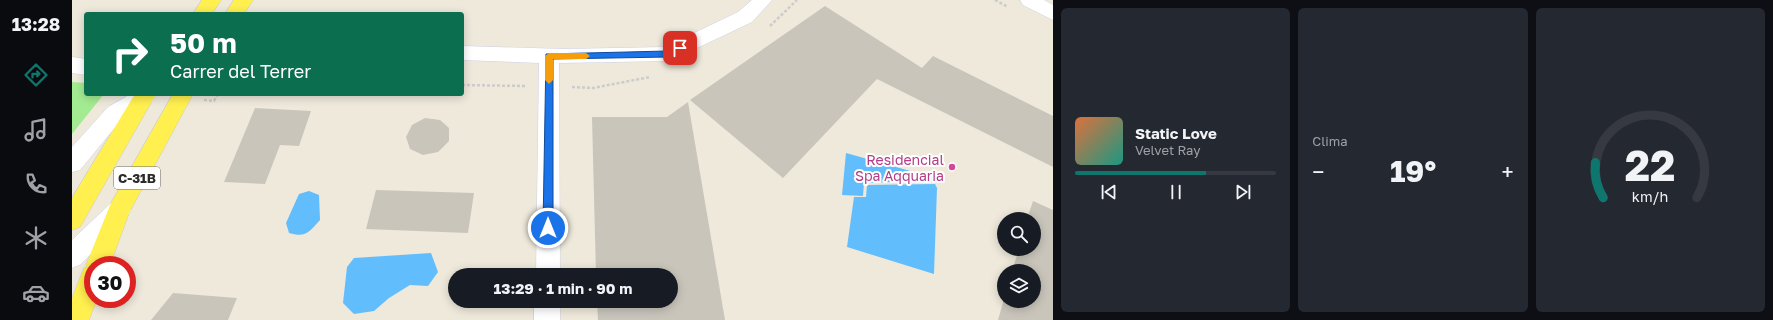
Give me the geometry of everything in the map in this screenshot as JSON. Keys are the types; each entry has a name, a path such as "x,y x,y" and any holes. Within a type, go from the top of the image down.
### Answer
{"main road":[{"path":"203,12 212,0"},
{"path":"235,12 244,0"},
{"name":"C-31B","path":"72,219 145,96"},
{"name":"C-31B","path":"101,256 119,210 182,96"},
{"path":"76,320 84,300"}],"street":[{"path":"464,53 549,56 668,54 745,17 763,0"},
{"path":"1029,0 1053,13"},
{"path":"548,268 549,56"},
{"path":"72,65 84,67"},
{"path":"72,163 115,113 144,96"},
{"path":"72,256 119,210"},
{"path":"547,320 548,308"}],"green space":[{"path":"72,82 84,83 84,96 102,96 72,134"}],"water":[{"path":"846,153 921,174 921,181 864,183 863,196 842,195"},
{"path":"935,184 937,188 934,274 847,247 854,197 866,197 867,185"},
{"path":"309,191 319,195 320,220 307,233 299,235 289,233 286,223 299,194"},
{"path":"431,253 438,272 428,286 410,285 389,298 374,311 354,314 343,303 347,267 354,258"}],"building":[{"path":"825,6 922,68 933,56 1053,116 1053,167 877,79 783,178 690,100"},
{"path":"688,102 725,320 598,320 597,308 678,308 678,268 596,268 592,117 667,117"},
{"path":"255,108 311,111 299,146 280,145 265,184 224,182"},
{"path":"425,118 440,120 449,128 449,141 438,152 423,155 410,149 406,137 412,125"},
{"path":"376,190 474,193 468,233 366,229"},
{"path":"1033,201 1053,210 1053,320 998,320 1001,308 1041,308 1041,264 1014,264 1017,256 1041,256 1041,212 1029,212"},
{"path":"173,293 237,298 228,320 151,320"}],"slow traffic":[{"path":"549,80 549,56 586,56"}],"place":[{"name":"Residencial Spa Aqquaria","path":"952,167"}],"route":[{"path":"548,228 549,56 668,54 680,48"}]}
